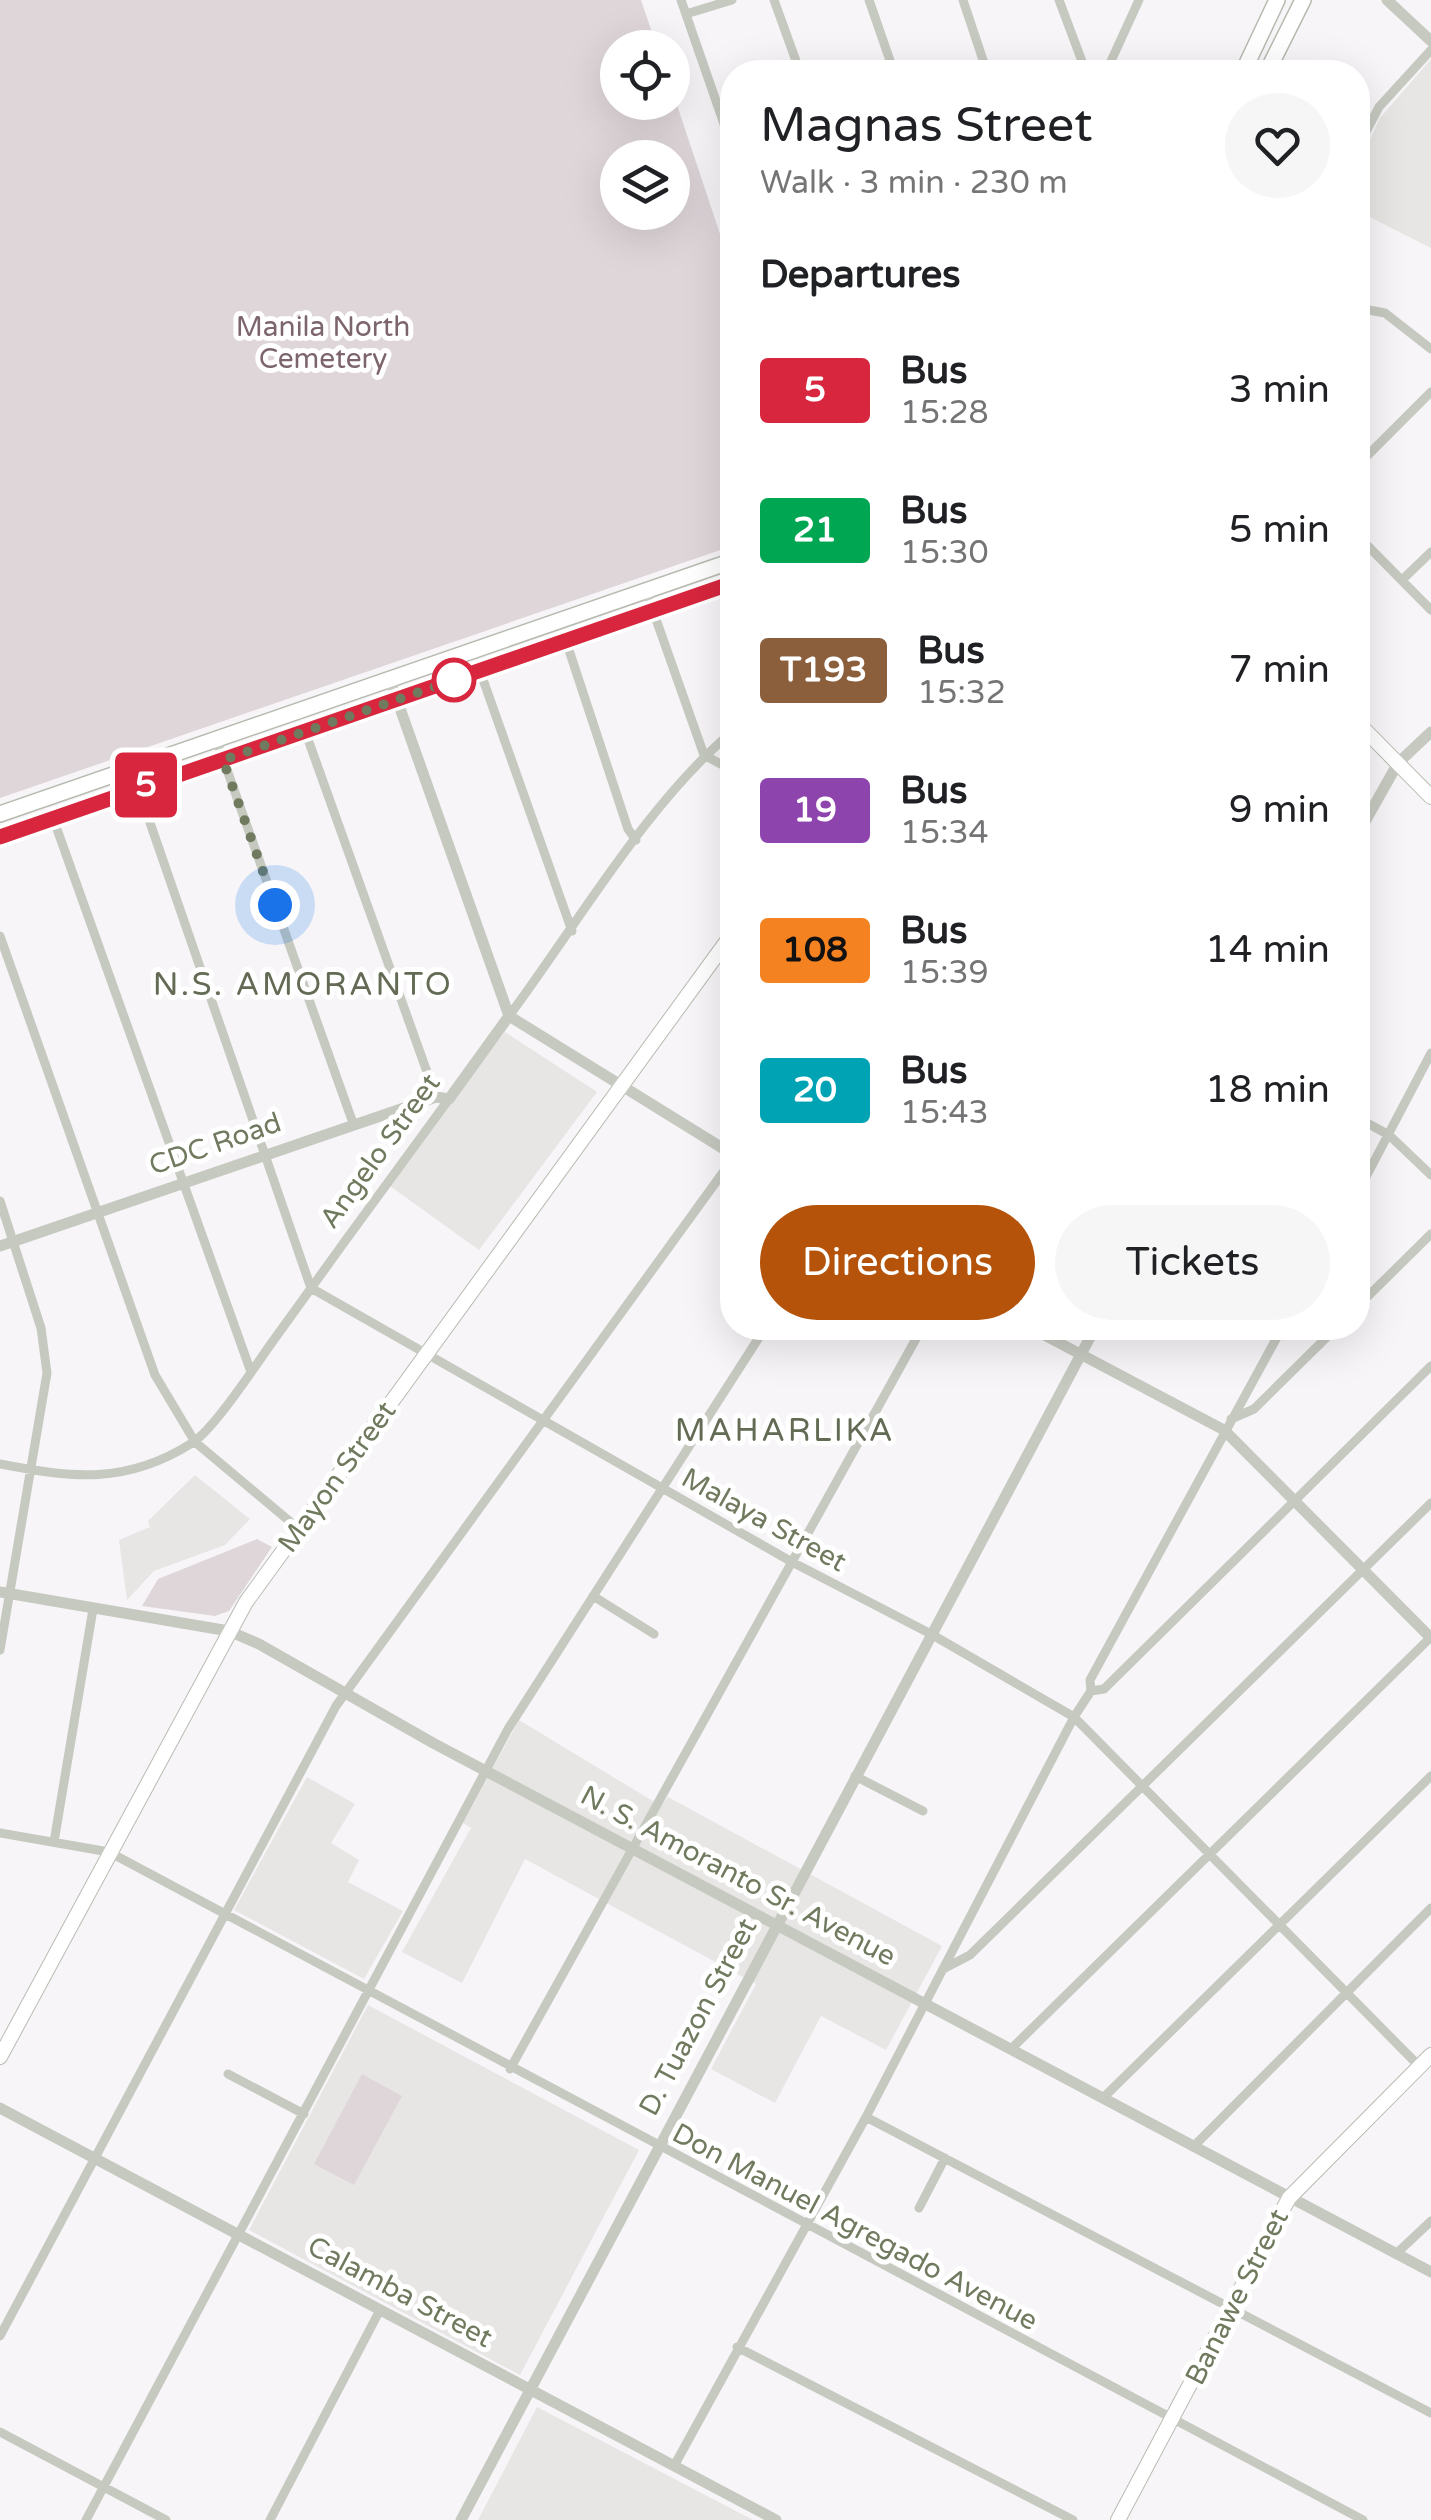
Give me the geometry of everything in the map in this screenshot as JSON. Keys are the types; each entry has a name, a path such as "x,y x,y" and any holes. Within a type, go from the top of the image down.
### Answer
{"main road":[{"path":"1249,60 1277,0"},
{"path":"1273,60 1304,0"},
{"path":"0,814 720,565"},
{"path":"0,837 720,587"},
{"path":"1370,735 1431,797"},
{"name":"Mayon Street","path":"0,2057 229,1632 720,951"},
{"name":"Banawe Street","path":"1118,2520 1288,2198 1431,2055"}],"street":[{"path":"681,0 720,113"},
{"path":"686,14 732,0"},
{"path":"774,0 796,60"},
{"path":"869,0 890,60"},
{"path":"962,0 983,60"},
{"path":"1059,0 1082,60"},
{"path":"1112,60 1140,0"},
{"path":"1387,0 1431,42"},
{"path":"1370,124 1379,107 1431,50"},
{"path":"1370,310 1385,313 1431,349"},
{"path":"1370,453 1431,392"},
{"path":"1370,548 1431,610"},
{"path":"1402,580 1431,552"},
{"path":"646,591 704,755 720,764"},
{"path":"566,640 628,828 636,840"},
{"path":"480,670 572,931"},
{"path":"390,680 509,1016 720,1149"},
{"path":"305,731 442,1098"},
{"path":"1370,813 1398,763 1431,732"},
{"path":"216,739 353,1122"},
{"name":"Angelo Street","path":"0,1464 100,1477 131,1470 195,1442 251,1372 442,1098 509,1016 636,840 704,755 720,742"},
{"path":"138,788 311,1288"},
{"path":"53,818 251,1372"},
{"path":"0,936 155,1375 195,1442 300,1530"},
{"path":"1370,1170 1431,1053"},
{"name":"CDC Road","path":"0,1246 353,1122 442,1098"},
{"path":"1370,1124 1389,1134 1431,1175"},
{"path":"0,2336 345,1694 720,1174"},
{"path":"0,1201 41,1328 47,1374 5,1593 0,1650"},
{"path":"1370,1294 1431,1234"},
{"name":"Malaya Street","path":"311,1288 662,1489 931,1634 1074,1717 1420,2066"},
{"path":"86,2520 486,1770 758,1340"},
{"path":"510,2069 630,1847 915,1340"},
{"path":"1011,2049 1431,1638 1224,1430 1054,1340"},
{"name":"D. Tuazon Street","path":"461,2520 1089,1340"},
{"path":"674,2466 866,2117 1074,1717 1092,1691 1090,1680 1275,1340"},
{"path":"1231,1419 1254,1408 1324,1340"},
{"path":"1092,1691 1101,1692 1431,1366"},
{"path":"942,1970 970,1955 1431,1504"},
{"name":"N. S. Amoranto Sr. Avenue","path":"5,1593 229,1632 1431,2272"},
{"path":"593,1596 654,1634"},
{"path":"54,1842 93,1609"},
{"path":"855,1776 923,1811"},
{"path":"1102,2098 1431,1776"},
{"name":"Don Manuel Agregado Avenue","path":"0,1834 109,1852 656,2148 1363,2520"},
{"path":"1193,2147 1431,1908"},
{"path":"228,2074 304,2114"},
{"name":"Calamba Street","path":"0,2108 776,2520"},
{"path":"866,2117 1431,2413"},
{"path":"919,2208 945,2158"},
{"path":"1397,2253 1431,2221"},
{"path":"270,2520 380,2310"},
{"path":"737,2347 1073,2520"},
{"path":"0,2432 166,2520"}],"shaded area":[{"path":"1431,59 1431,248 1370,217 1370,139 1380,118"},
{"path":"505,1032 597,1092 479,1250 387,1184"},
{"path":"195,1475 250,1519 225,1545 154,1571 127,1600 119,1540 150,1527 148,1521"},
{"path":"519,1720 661,1806 668,1797 942,1946 886,2050 821,2016 775,2103 711,2069 756,1984 525,1859 462,1983 402,1952 471,1828 463,1823"},
{"path":"307,1777 355,1804 331,1843 359,1860 348,1882 403,1911 364,1979 234,1910"},
{"path":"368,2005 639,2150 520,2375 249,2230"},
{"path":"537,2407 753,2520 478,2520"}],"green space":[{"name":"Manila North Cemetery","path":"0,0 641,0 651,30 600,30 600,120 682,120 689,140 600,140 600,230 690,230 690,144 720,234 720,550 0,798"},
{"path":"257,1539 272,1547 229,1611 215,1616 142,1606 158,1579"},
{"path":"362,2074 402,2096 354,2185 314,2164"}],"bus line":[{"name":"5","path":"0,837 720,587"}],"district":[{"name":"N.S. AMORANTO","path":"303,985"},
{"name":"MAHARLIKA","path":"785,1431"}],"route":[{"path":"275,905 223,760 454,680"}]}
